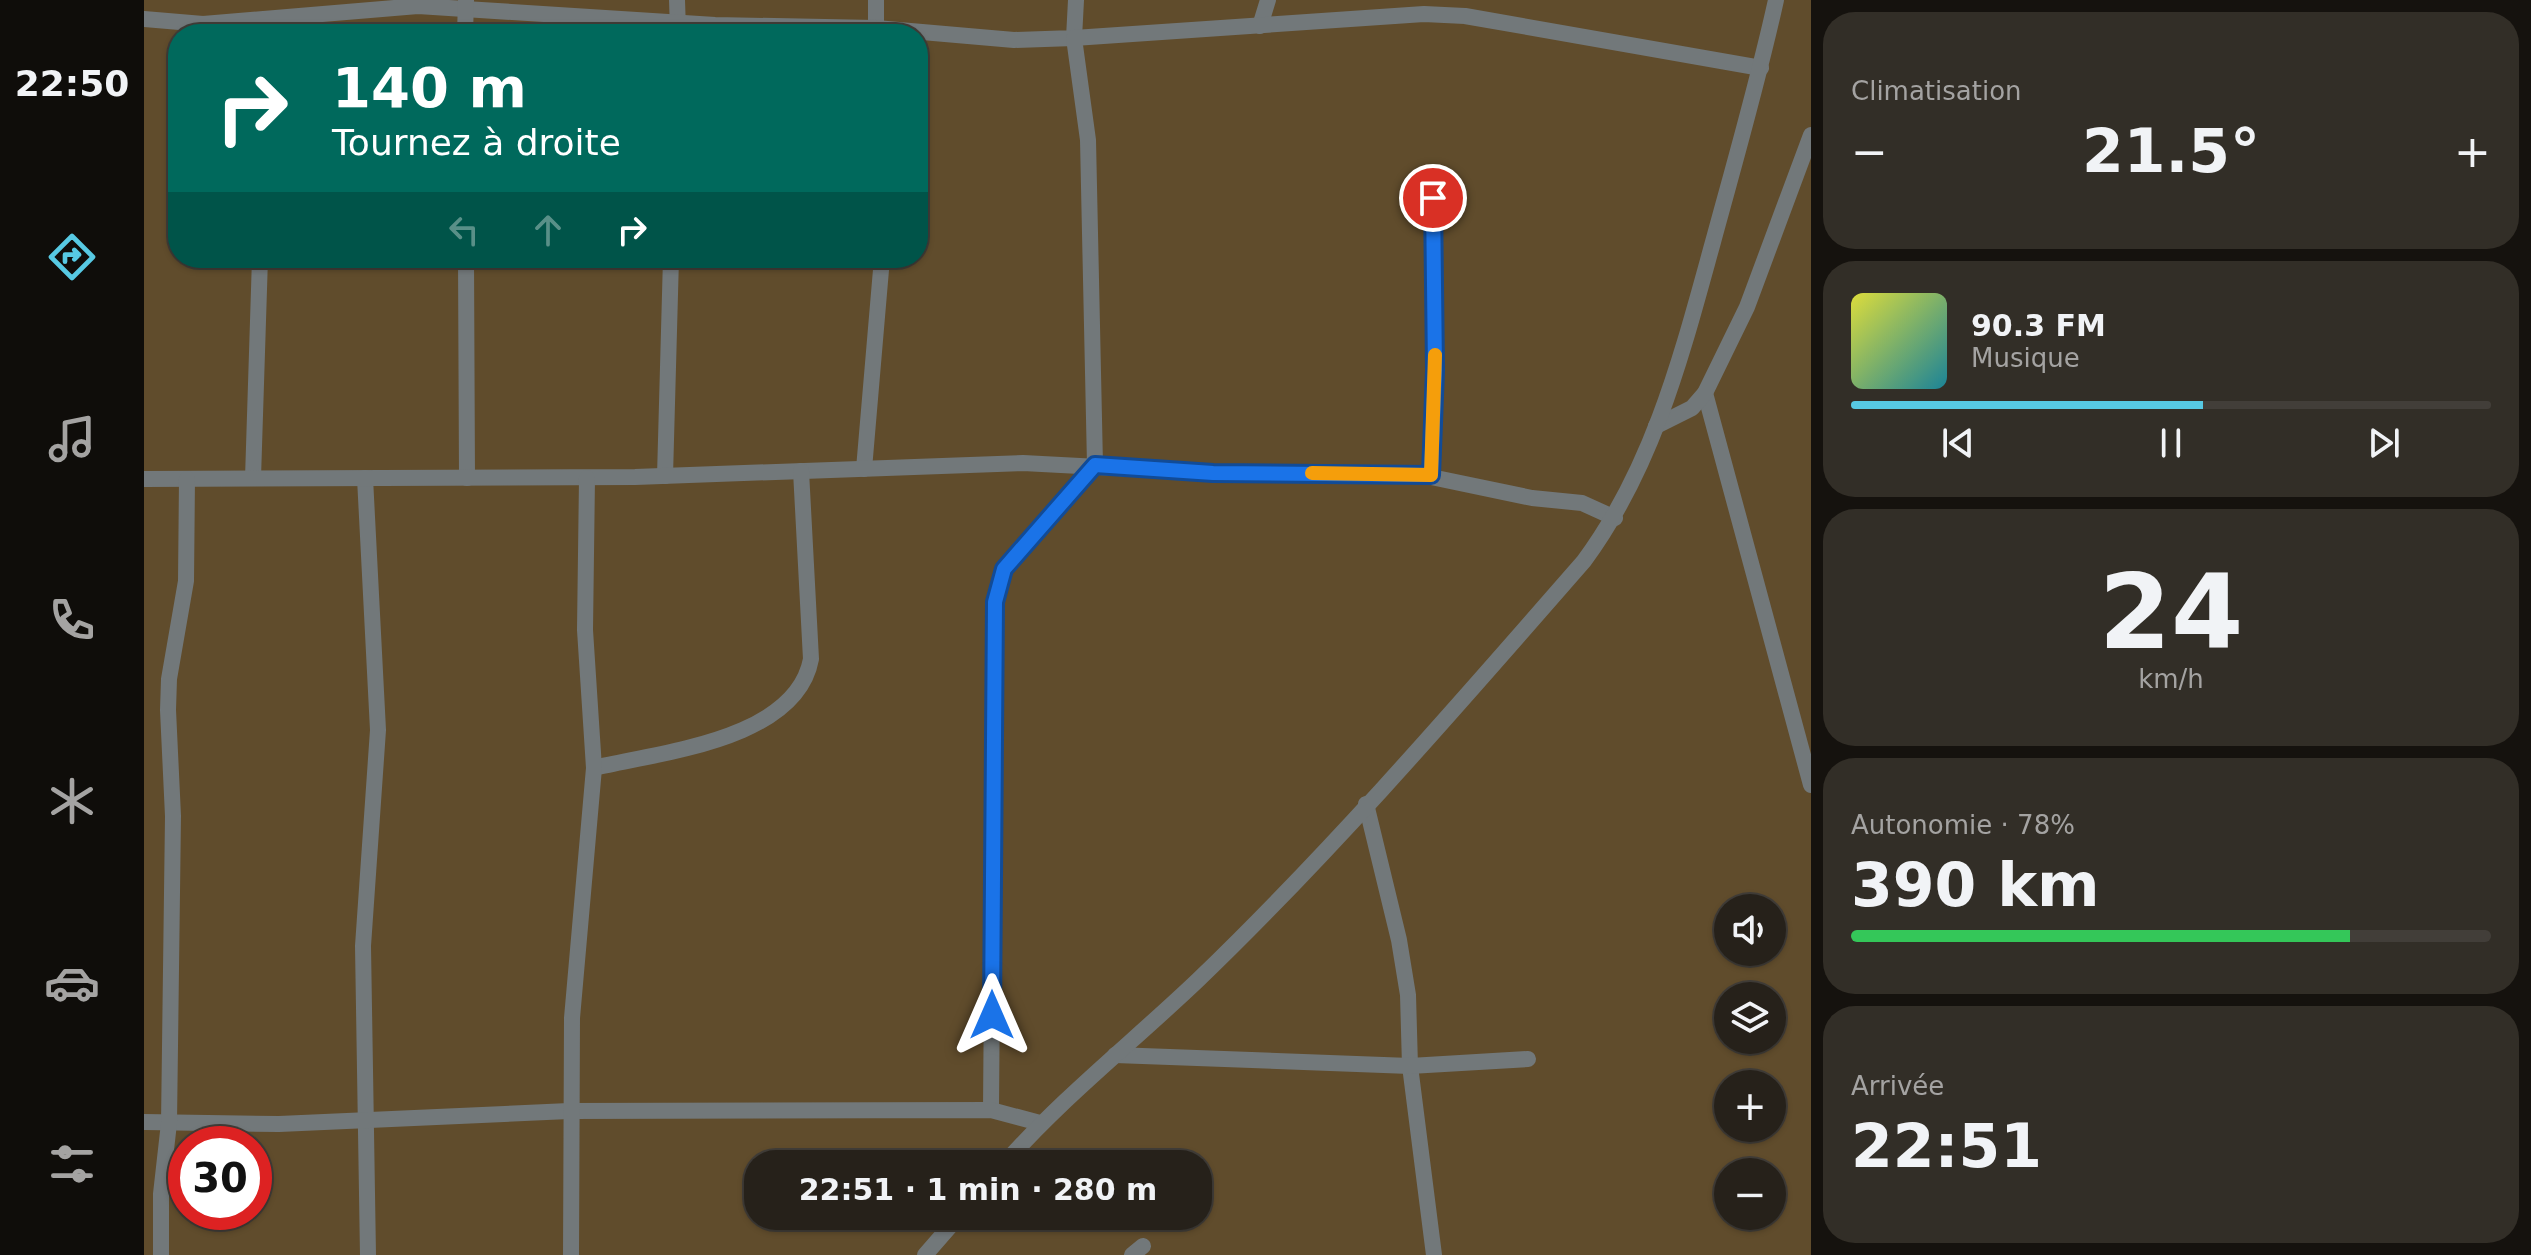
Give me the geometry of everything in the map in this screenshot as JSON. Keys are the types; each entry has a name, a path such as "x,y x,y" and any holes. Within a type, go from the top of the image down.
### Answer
{"street":[{"path":"677,0 678,24"},
{"path":"876,0 876,24"},
{"path":"991,1110 995,602 1004,569 1095,465 1088,140 1074,38 1076,0"},
{"path":"1260,26 1268,0"},
{"path":"1016,1150 1040,1123 1198,980 1366,804 1584,561 1615,518 1671,390 1761,68 1776,0"},
{"path":"280,24 364,8 465,4 642,24"},
{"path":"928,34 1014,40 1074,38 1424,14 1465,16 1761,68"},
{"path":"144,19 203,24"},
{"path":"1656,426 1692,408 1705,393 1747,307 1811,135"},
{"path":"1431,475 1435,370 1433,198"},
{"path":"253,478 260,268"},
{"path":"466,268 467,478"},
{"path":"665,476 671,268"},
{"path":"864,469 881,268"},
{"path":"1705,393 1811,785"},
{"path":"144,479 587,478 1023,463 1213,473 1431,475 1532,498 1582,503 1615,518"},
{"path":"594,768 749,730 800,688 811,659 801,471"},
{"path":"365,478 378,730 369,812 363,946 368,1255"},
{"path":"571,1255 569,1111 576,954 594,768 585,630 587,478"},
{"path":"161,1255 161,1194 169,1123 173,816 169,679 186,581 187,479"},
{"path":"1366,804 1399,940 1408,995 1410,1066 1434,1255"},
{"path":"1115,1055 1410,1066 1528,1059"},
{"path":"144,1122 279,1124 569,1111 991,1110 1040,1123"},
{"path":"925,1255 947,1230"}],"shaded area":[{"path":"144,0 1811,0 1811,1255 144,1255"}],"slow traffic":[{"path":"1312,473 1431,475 1435,355"}],"route":[{"path":"992,1015 995,602 1004,569 1095,465 1213,473 1431,475 1435,370 1433,198"}]}
